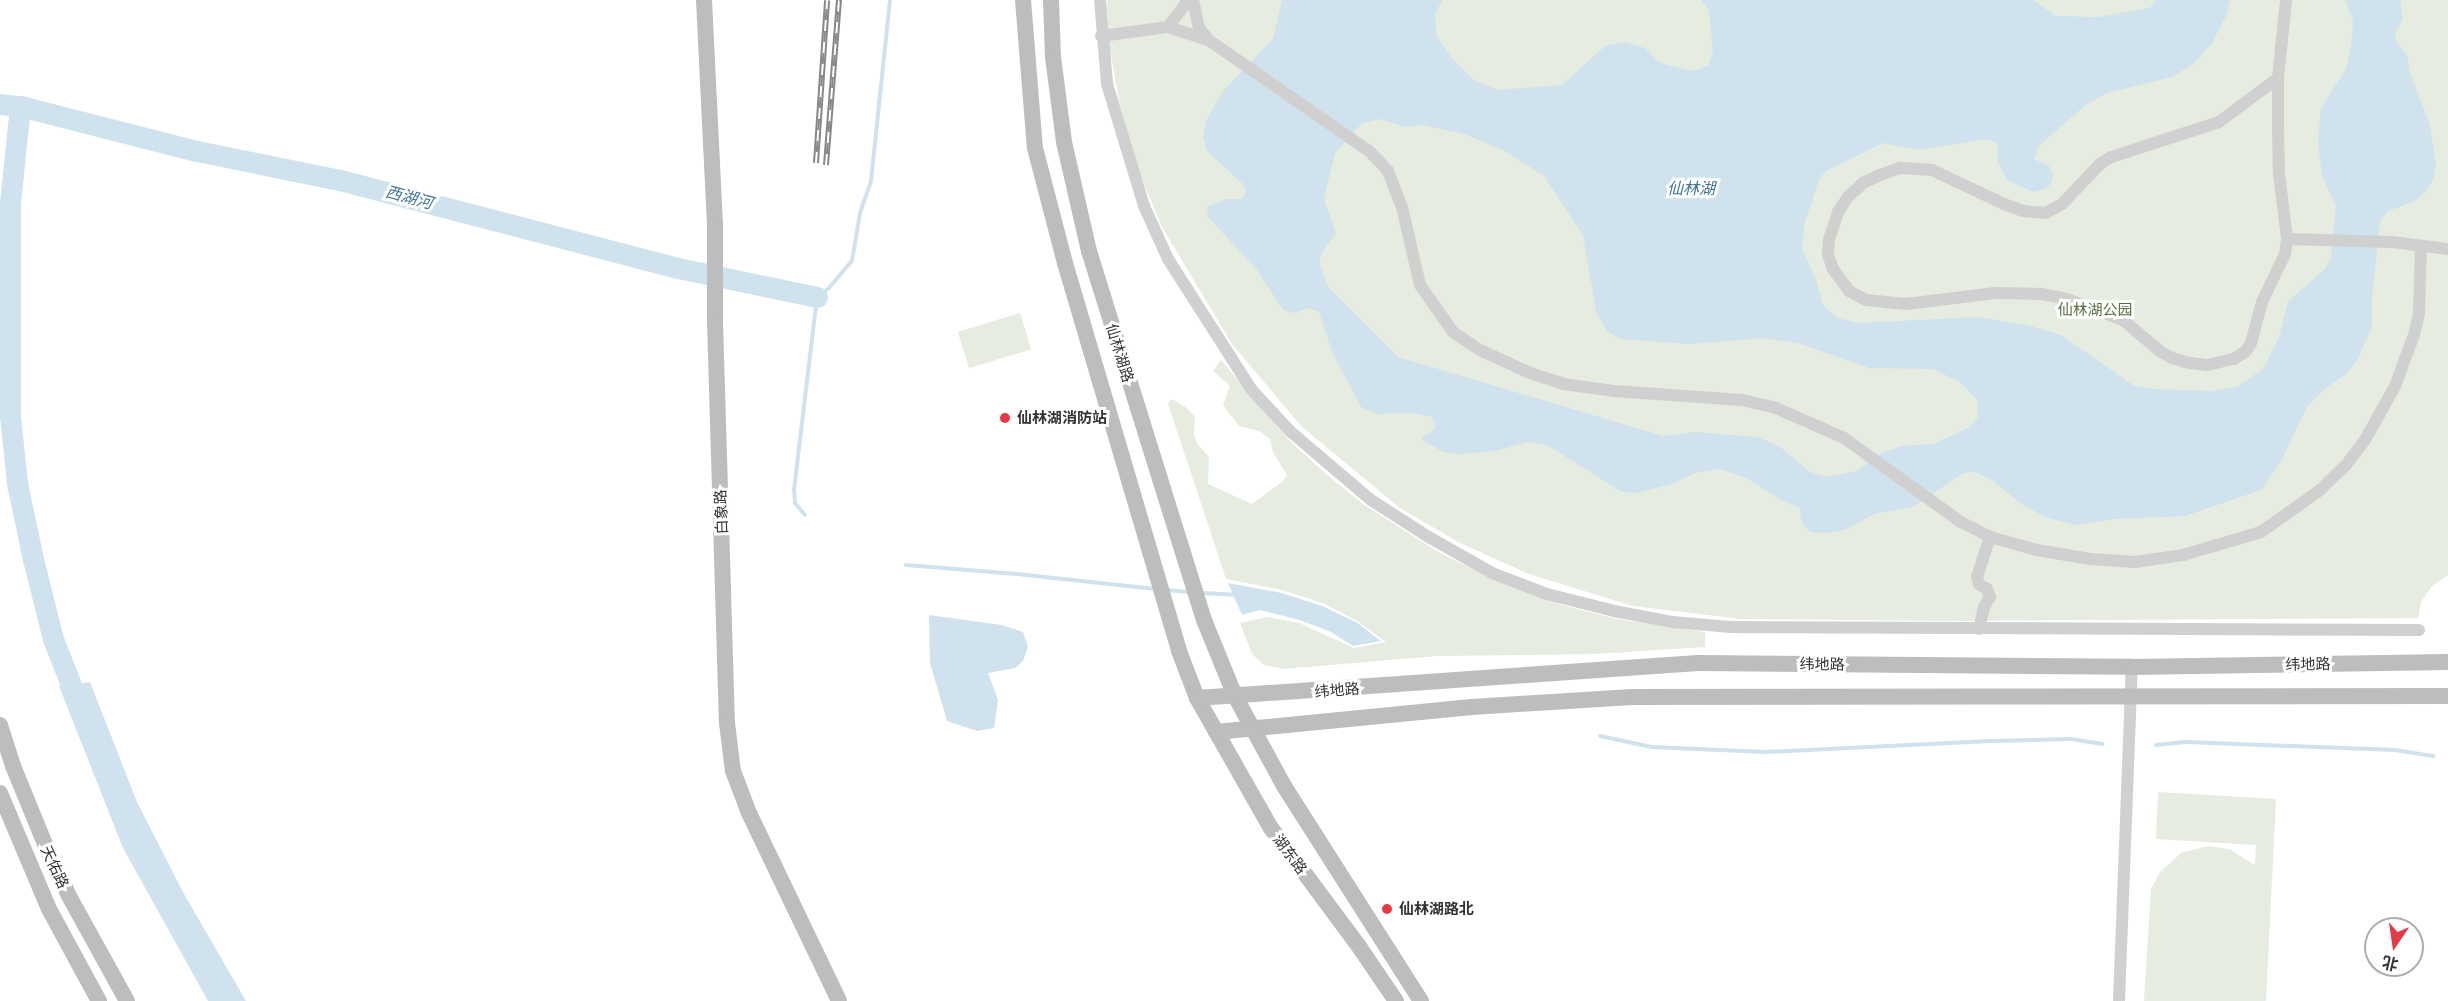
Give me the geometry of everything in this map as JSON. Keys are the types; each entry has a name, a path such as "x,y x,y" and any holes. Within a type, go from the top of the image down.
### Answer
{"main road":[{"name":"白象路","path":"704,0 715,226 715,321 727,723 733,771 748,813 839,1001"},
{"path":"1023,6 1051,6"},
{"name":"仙林湖路","path":"1023,6 1035,148 1153,569 1197,698"},
{"name":"仙林湖路","path":"1051,6 1064,142 1089,251 1204,620 1235,696"},
{"name":"纬地路","path":"1197,698 1698,663 2132,667 2448,662"},
{"name":"湖东路","path":"1235,696 1284,786 1421,1001"},
{"name":"纬地路","path":"1216,732 1472,707 1632,696 2448,696"},
{"name":"湖东路","path":"1197,698 1271,828 1360,948 1396,1001"},
{"name":"天佑路","path":"0,725 13,766 45,844 69,896 127,1001"},
{"name":"天佑路","path":"0,793 50,909 99,1001"}],"street":[{"path":"1100,0 1101,36 1107,84 1144,206 1168,258 1251,389 1291,432 1371,500 1427,537 1492,573 1547,594 1614,611 1672,622 1731,627 2419,630"},
{"path":"1168,27 1188,0"},
{"path":"1193,0 1195,18 1210,41"},
{"path":"2278,78 2218,122 2111,157 2100,164 2062,204 2046,213 2036,214 2004,204 1932,170 1899,168 1880,175 1863,183 1848,197 1833,225 1828,254 1839,280 1849,291 1866,300 1906,304 1995,293 2042,294 2067,299 2123,320 2161,352 2190,363 2206,365 2234,359 2252,343 2258,313 2285,254 2287,239 2279,174 2278,78 2286,0"},
{"path":"1101,36 1168,27 1210,41 1369,151 1392,177 1402,207 1420,285 1454,332 1480,350 1530,373 1563,384 1614,391 1742,400 1776,408 1818,424 1868,454 1934,505 1990,537 2037,550 2090,560 2135,562 2183,555 2229,543 2261,532 2319,491 2346,465 2365,440 2395,386 2414,335 2419,313 2421,246"},
{"path":"2287,239 2392,242 2448,249"},
{"path":"1979,629 1984,607 1990,597 1987,589 1979,584 1977,577 1990,537"},
{"path":"2119,1001 2132,667"}],"green space":[{"name":"仙林湖公园","path":"1107,0 2448,0 2448,575 2432,586 2421,602 2418,618 1949,621 1741,619 1633,606 1529,574 1460,543 1400,508 1301,426 1232,344 1162,227 1136,165 1120,105 1109,44"},
{"path":"1020,313 1031,349 969,368 958,332"},
{"path":"1221,360 1289,440 1326,474 1363,504 1440,553 1481,573 1562,605 1617,619 1705,632 1705,647 1595,654 1438,656 1283,669 1264,665 1252,654 1240,623 1267,617 1299,623 1354,648 1386,642 1357,621 1323,603 1282,590 1226,579 1168,404 1172,399 1187,408 1195,417 1194,435 1198,445 1209,457 1208,484 1252,504 1282,482 1287,475 1273,452 1270,439 1259,431 1239,426 1223,405 1230,386 1213,371"},
{"path":"2158,792 2276,799 2266,1001 2144,1001 2151,889 2160,872 2181,853 2208,846 2229,849 2255,865 2256,845 2156,839"}],"water":[{"name":"仙林湖","path":"1282,0 1442,0 1435,15 1437,36 1451,57 1475,81 1498,90 1562,85 1605,46 1625,42 1645,48 1660,63 1693,71 1708,66 1713,52 1709,10 1701,0 2033,0 2056,16 2098,17 2150,8 2156,0 2230,0 2226,16 2212,43 2194,63 2173,77 2106,93 2083,107 2039,146 2034,159 2049,166 2053,174 2052,182 2046,189 2033,192 2007,180 1998,163 1997,143 1988,139 1919,150 1883,143 1828,170 1820,177 1804,225 1802,249 1816,279 1823,305 1837,318 1859,323 1977,317 2027,325 2061,335 2133,385 2155,389 2212,391 2237,387 2263,369 2279,337 2288,301 2325,269 2331,257 2336,206 2322,176 2318,142 2321,108 2346,69 2351,45 2353,22 2345,0 2400,0 2403,19 2395,33 2396,41 2407,55 2410,73 2430,125 2436,165 2433,180 2425,192 2415,201 2388,211 2380,221 2372,297 2372,326 2358,359 2346,374 2326,388 2307,407 2280,463 2261,490 2185,516 2115,519 2077,525 2047,518 2020,503 1995,482 1975,472 1963,473 1913,507 1874,514 1847,529 1828,533 1811,532 1802,524 1799,507 1781,500 1746,478 1720,469 1696,473 1669,485 1636,493 1622,492 1547,445 1529,442 1494,451 1459,454 1443,452 1421,439 1435,428 1432,417 1412,413 1377,414 1361,407 1332,352 1319,312 1308,308 1294,313 1283,310 1257,270 1208,217 1207,207 1226,199 1242,199 1246,192 1244,185 1207,151 1203,136 1206,121 1223,91 1273,39","holes":["1380,119 1404,127 1423,125 1464,134 1503,150 1544,176 1583,235 1596,311 1606,330 1620,339 1689,344 1763,338 1798,343 1869,368 1933,369 1960,382 1977,400 1978,417 1968,428 1933,444 1902,446 1884,452 1856,471 1828,477 1810,472 1779,446 1757,437 1695,432 1663,436 1398,357 1328,287 1319,261 1324,249 1336,234 1324,199 1335,153 1362,123"]},
{"path":"1228,583 1282,593 1322,606 1356,622 1381,641 1353,646 1331,632 1300,620 1260,610 1242,615"},
{"path":"929,615 1002,625 1023,632 1028,647 1023,661 1015,668 988,673 998,700 994,728 977,731 947,721 930,663"},
{"path":"90,682 137,802 184,894 246,1001 208,1001 123,848 59,686"}],"waterway":[{"path":"805,515 795,503 794,490 817,297 829,288 852,261 860,213 871,181 890,0"},
{"name":"西湖河","path":"0,104 20,106 197,151 340,180 678,268 817,297"},
{"path":"20,106 10,203 10,416 17,483 33,559 53,639 81,710"},
{"path":"906,565 1155,589"},
{"path":"1166,590 1191,592"},
{"path":"1202,593 1236,595"},
{"path":"1600,736 1652,747 1766,752 2071,739 2103,744"},
{"path":"2156,745 2187,742 2395,750 2434,756"}],"railway":[{"path":"816,163 827,0"},
{"path":"826,165 839,0"}],"place":[{"name":"仙林湖消防站","path":"1005,418"},
{"name":"仙林湖路北","path":"1387,909"}]}
